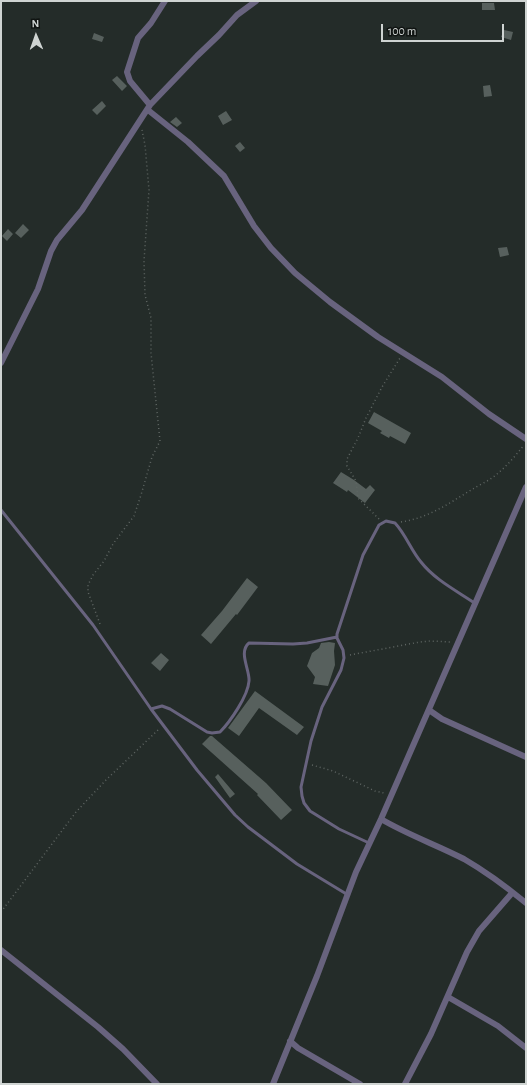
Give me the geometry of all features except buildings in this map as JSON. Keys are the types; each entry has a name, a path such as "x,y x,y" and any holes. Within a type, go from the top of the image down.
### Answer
{"street":[{"path":"165,1 151,23 138,38 127,72 133,85 149,108 224,176 254,226 271,248 295,272 330,302 378,337 442,377 489,414 526,439"},
{"path":"1,363 34,299 56,240 82,210 140,120 149,108 237,15 256,1"},
{"path":"273,1084 369,843 476,604 526,487"},
{"path":"429,710 442,719 526,757"},
{"path":"381,819 396,828 465,860 512,892 526,904"},
{"path":"405,1084 448,997 467,952 479,931 512,892"},
{"path":"1,950 103,1031 157,1084"},
{"path":"448,997 498,1026 526,1048"},
{"path":"290,1041 298,1048 360,1084"}],"lane":[{"path":"1,510 93,625 151,709 212,790 243,823 297,864 348,895"},
{"path":"369,843 339,829 310,811 304,803 301,787 311,741 320,714 326,698 341,670 344,656 343,650 336,637 363,556 372,536 382,522 390,521 395,523 406,537 421,562 432,574 476,604"},
{"path":"151,709 162,706 170,709 207,732 220,732 242,702 249,684 250,680 245,654 246,645 249,643 307,643 336,637"}],"path":[{"path":"100,625 88,592 88,584 104,561 113,544 134,516 152,457 160,441 151,353 151,318 145,295 144,261 149,190 146,144 140,120"},
{"path":"382,522 358,498 356,481 347,466 347,458 379,392 403,353"},
{"path":"395,523 415,520 433,513 486,482 498,474 526,442"},
{"path":"344,656 420,642 452,642 460,640"},
{"path":"1,912 76,812 106,780 163,725"},
{"path":"306,764 333,771 375,791 392,794"}]}
